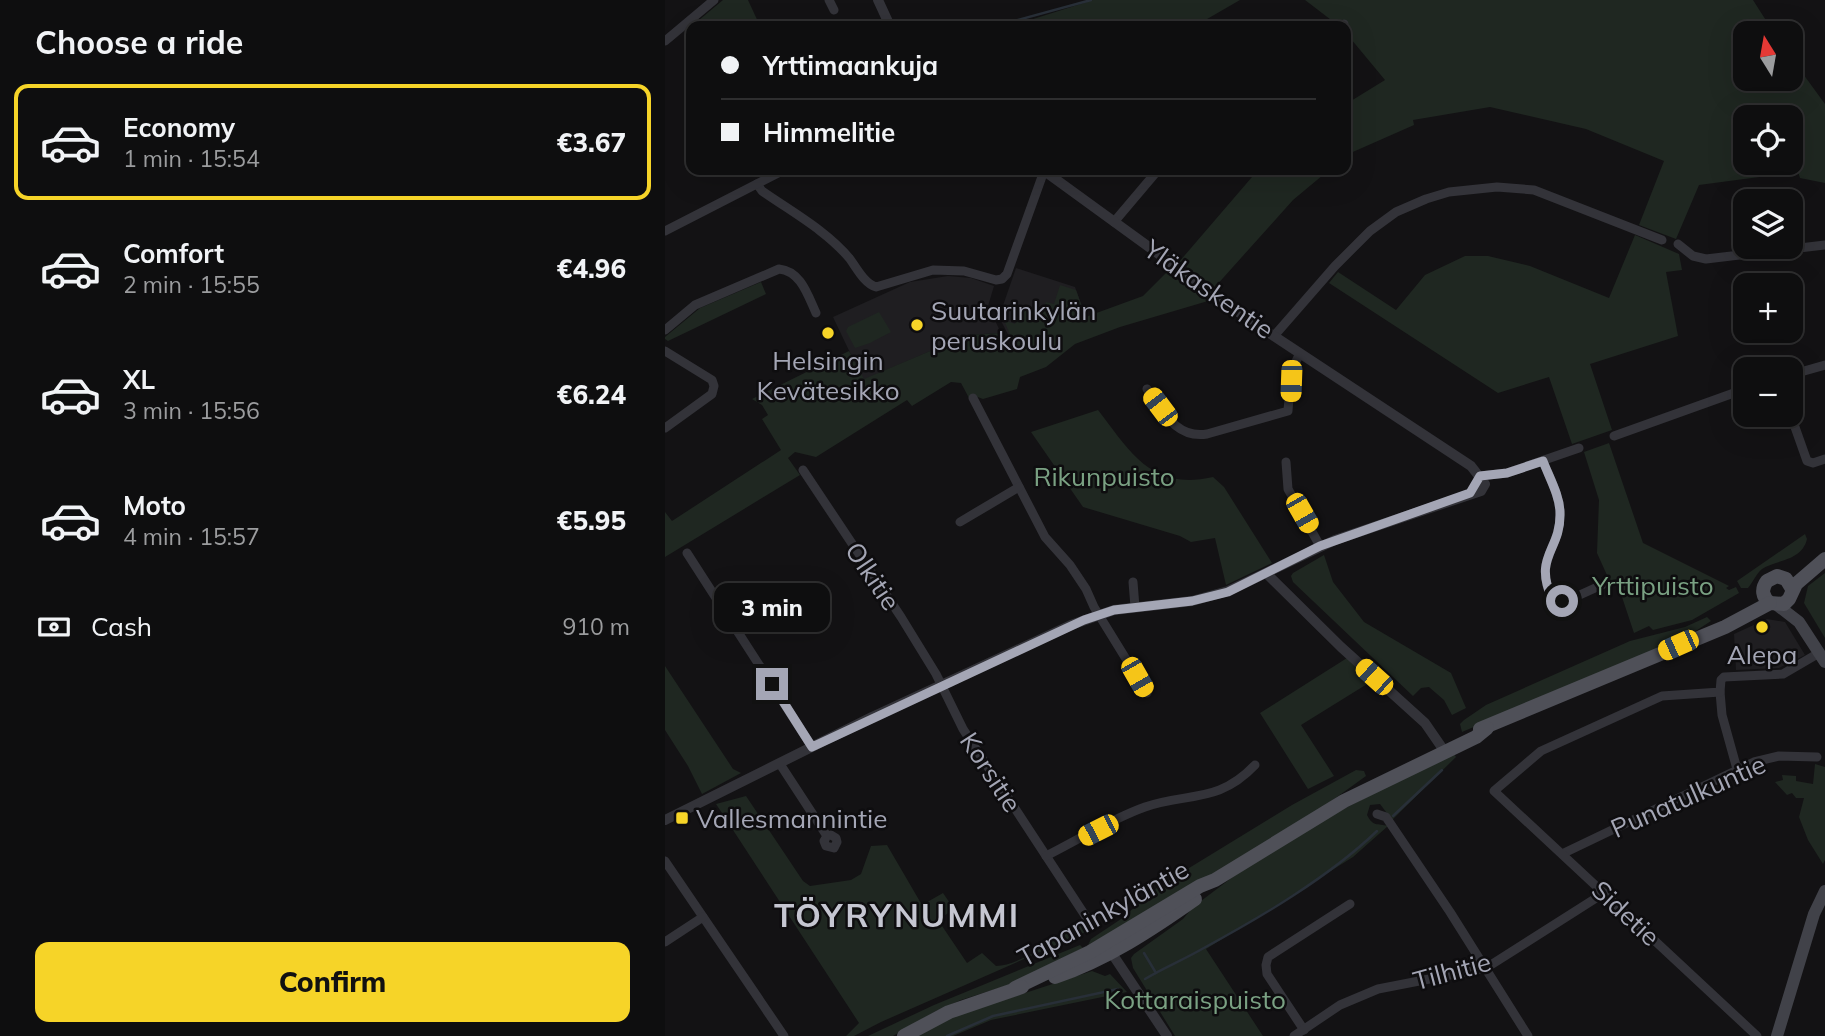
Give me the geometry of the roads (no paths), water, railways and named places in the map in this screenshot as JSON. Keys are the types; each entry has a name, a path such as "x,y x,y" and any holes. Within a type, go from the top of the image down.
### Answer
{"main road":[{"path":"1770,600 1784,604 1789,588 1801,569 1825,548"},
{"path":"1789,588 1825,559"},
{"path":"1798,622 1789,588 1777,576 1770,579 1765,584 1770,600 1798,622 1822,658"},
{"name":"Tapaninkyläntie","path":"904,1036 949,1012 1073,971 1109,948 1167,919 1206,891 1215,880 1343,801 1443,748 1476,737 1487,728 1724,627 1770,600"},
{"path":"1777,1036 1814,914 1825,891"}],"street":[{"path":"689,21 714,0"},
{"path":"829,0 834,10"},
{"path":"878,0 888,21"},
{"path":"665,41 686,23"},
{"path":"665,232 757,184 769,175"},
{"path":"757,184 762,191 818,229 847,256 869,284 876,287 933,270 956,270 996,280 1004,278 1041,175"},
{"name":"Yläkaskentie","path":"1050,175 1273,336 1471,466 1480,476"},
{"path":"1114,222 1154,175"},
{"path":"1273,336 1335,265 1370,231 1396,212 1449,192 1497,187 1534,190 1661,240"},
{"path":"1678,244 1693,256 1706,258 1825,245"},
{"path":"665,330 695,305 779,269 786,270 801,281 816,313"},
{"path":"665,351 712,380 715,386 712,394 665,428"},
{"path":"1147,389 1179,429 1193,435 1207,434 1288,411 1291,372 1300,353"},
{"path":"1803,371 1825,365"},
{"path":"1614,436 1733,393"},
{"path":"975,401 1045,537 1070,565 1086,589 1147,693"},
{"path":"1795,427 1807,461 1813,463 1825,460"},
{"path":"665,820 812,747 1071,625 1099,614 1204,598 1235,589 1320,546 1481,491 1485,484 1480,476 1507,473 1579,448"},
{"path":"1543,461 1560,512 1559,524 1544,570 1546,587 1553,601 1573,598 1604,584"},
{"path":"1286,462 1288,489 1320,546"},
{"name":"Olkitie","path":"803,470 942,685"},
{"path":"960,522 1019,487"},
{"path":"688,553 812,747"},
{"path":"1267,574 1341,647 1425,723 1443,748"},
{"path":"1133,582 1135,607"},
{"path":"1737,769 1722,715 1721,680 1724,677 1783,674 1822,658"},
{"name":"Korsitie","path":"942,685 963,729 1090,923"},
{"name":"Sidetie","path":"1720,692 1662,696 1541,751 1494,791 1564,853 1755,1035"},
{"name":"Punatulkuntie","path":"1564,853 1754,762 1779,756 1817,757"},
{"path":"780,764 827,836"},
{"path":"1046,856 1144,807 1217,791 1247,774 1255,765"},
{"path":"1377,814 1386,817 1528,1036"},
{"path":"665,861 783,1036"},
{"name":"Tilhitie","path":"1294,1036 1340,1004 1378,989 1486,968 1604,893"},
{"path":"1304,1030 1267,974 1268,957 1350,904"},
{"path":"665,942 703,917"},
{"path":"1109,948 1167,1036"}],"waterway":[{"path":"1014,21 1091,0"},
{"path":"1393,816 1442,770"},
{"path":"1145,979 1271,910 1338,864 1377,831"},
{"path":"1144,953 1156,973"},
{"path":"947,1036 993,1016 1118,989"}],"place":[{"name":"Suutarinkylän peruskoulu","path":"917,325"},
{"name":"Helsingin Kevätesikko","path":"828,333"},
{"name":"Alepa","path":"1762,627"},
{"name":"Vallesmannintie","path":"682,818"}],"district":[{"name":"TÖYRYNUMMI","path":"897,914"}],"park label":[{"name":"Rikunpuisto","path":"1104,476"},
{"name":"Yrttipuisto","path":"1653,585"},
{"name":"Kottaraispuisto","path":"1195,999"}]}
